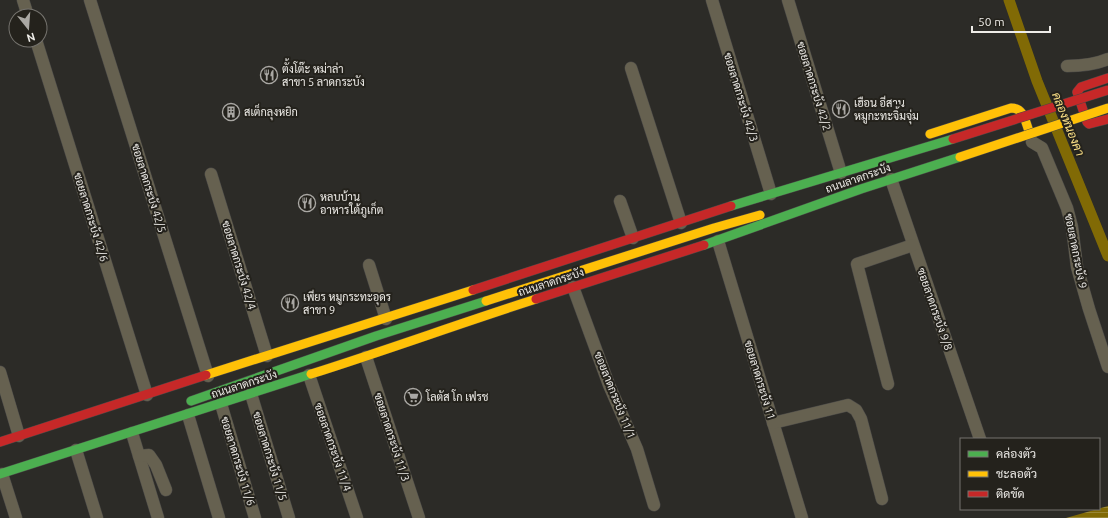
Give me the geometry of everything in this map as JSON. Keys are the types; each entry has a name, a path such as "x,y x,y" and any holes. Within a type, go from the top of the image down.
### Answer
{"main road":[{"path":"1108,78 1081,87 1077,92 1087,122 1092,124 1108,119"},
{"name":"ถนนลาดกระบัง","path":"0,442 267,356 386,320 681,222 954,139 1108,90"},
{"path":"895,178 934,174 1032,142 1022,112 1016,108 1011,108 923,136"},
{"name":"ถนนลาดกระบัง","path":"1,474 366,357 478,317 718,241 862,189 1108,108"},
{"path":"884,160 897,146"},
{"path":"363,326 328,346 181,400 376,336 722,226 862,189"}],"street":[{"name":"ซอยลาดกระบัง 42/5","path":"90,0 208,376"},
{"name":"ซอยลาดกระบัง 42/3","path":"712,0 770,194"},
{"name":"ซอยลาดกระบัง 42/2","path":"788,0 840,173"},
{"name":"ซอยลาดกระบัง 42/6","path":"39,48 147,395"},
{"path":"1067,66 1094,65 1108,60"},
{"path":"631,68 681,222"},
{"name":"ซอยลาดกระบัง 9","path":"1032,142 1042,148 1067,208 1072,227 1077,267 1108,367"},
{"name":"ซอยลาดกระบัง 42/4","path":"212,174 267,356"},
{"name":"ซอยลาดกระบัง 9/8","path":"895,178 913,245 980,438"},
{"path":"620,201 632,238"},
{"name":"ซอยลาดกระบัง 11","path":"718,241 802,518"},
{"path":"888,384 857,264 913,245"},
{"path":"369,265 386,320"},
{"name":"ซอยลาดกระบัง 11/1","path":"574,287 609,385 637,449 654,505"},
{"name":"ซอยลาดกระบัง 11/3","path":"366,357 419,518"},
{"path":"0,372 19,436"},
{"name":"ซอยลาดกระบัง 11/4","path":"309,375 357,518"},
{"name":"ซอยลาดกระบัง 11/5","path":"251,394 289,518"},
{"name":"ซอยลาดกระบัง 11/6","path":"221,404 255,518"},
{"path":"773,423 848,405 856,410 861,420 882,499"},
{"path":"188,415 219,518"},
{"path":"132,433 158,518"},
{"path":"76,450 97,518"},
{"path":"139,456 149,455 153,460 166,490"},
{"path":"1,474 16,518"}],"shaded area":[{"path":"1108,506 1108,518 1066,518 1094,510 1100,510 1100,508"}],"waterway":[{"name":"คลองหนองคา","path":"1009,0 1037,81 1108,256"}],"traffic: fast":[{"path":"731,206 953,139"},
{"path":"704,245 861,189 960,157"},
{"path":"191,401 376,336 486,301"},
{"path":"0,474 311,374"}],"traffic: slow":[{"path":"930,134 1011,108 1019,110 1025,119 1029,131"},
{"path":"960,157 1108,108"},
{"path":"486,301 714,228 760,215"},
{"path":"206,375 473,290"},
{"path":"311,374 536,299"}],"traffic: jam":[{"path":"1108,78 1081,87 1077,92 1089,124 1108,119"},
{"path":"953,139 1108,90"},
{"path":"473,290 731,206"},
{"path":"536,299 704,245"},
{"path":"0,442 206,375"}],"place":[{"name":"ตั้งโต๊ะ หม่าล่า สาขา 5 ลาดกระบัง","path":"269,75"},
{"name":"เฮือน อีสาน หมูกะทะจิ้มจุ่ม","path":"841,109"},
{"name":"สเต็กลุงหยิก","path":"231,112"},
{"name":"หลบบ้าน อาหารใต้ภูเก็ต","path":"307,203"},
{"name":"เพียร หมูกระทะอุดร สาขา 9","path":"290,303"},
{"name":"โลตัส โก เฟรช","path":"413,397"}]}
